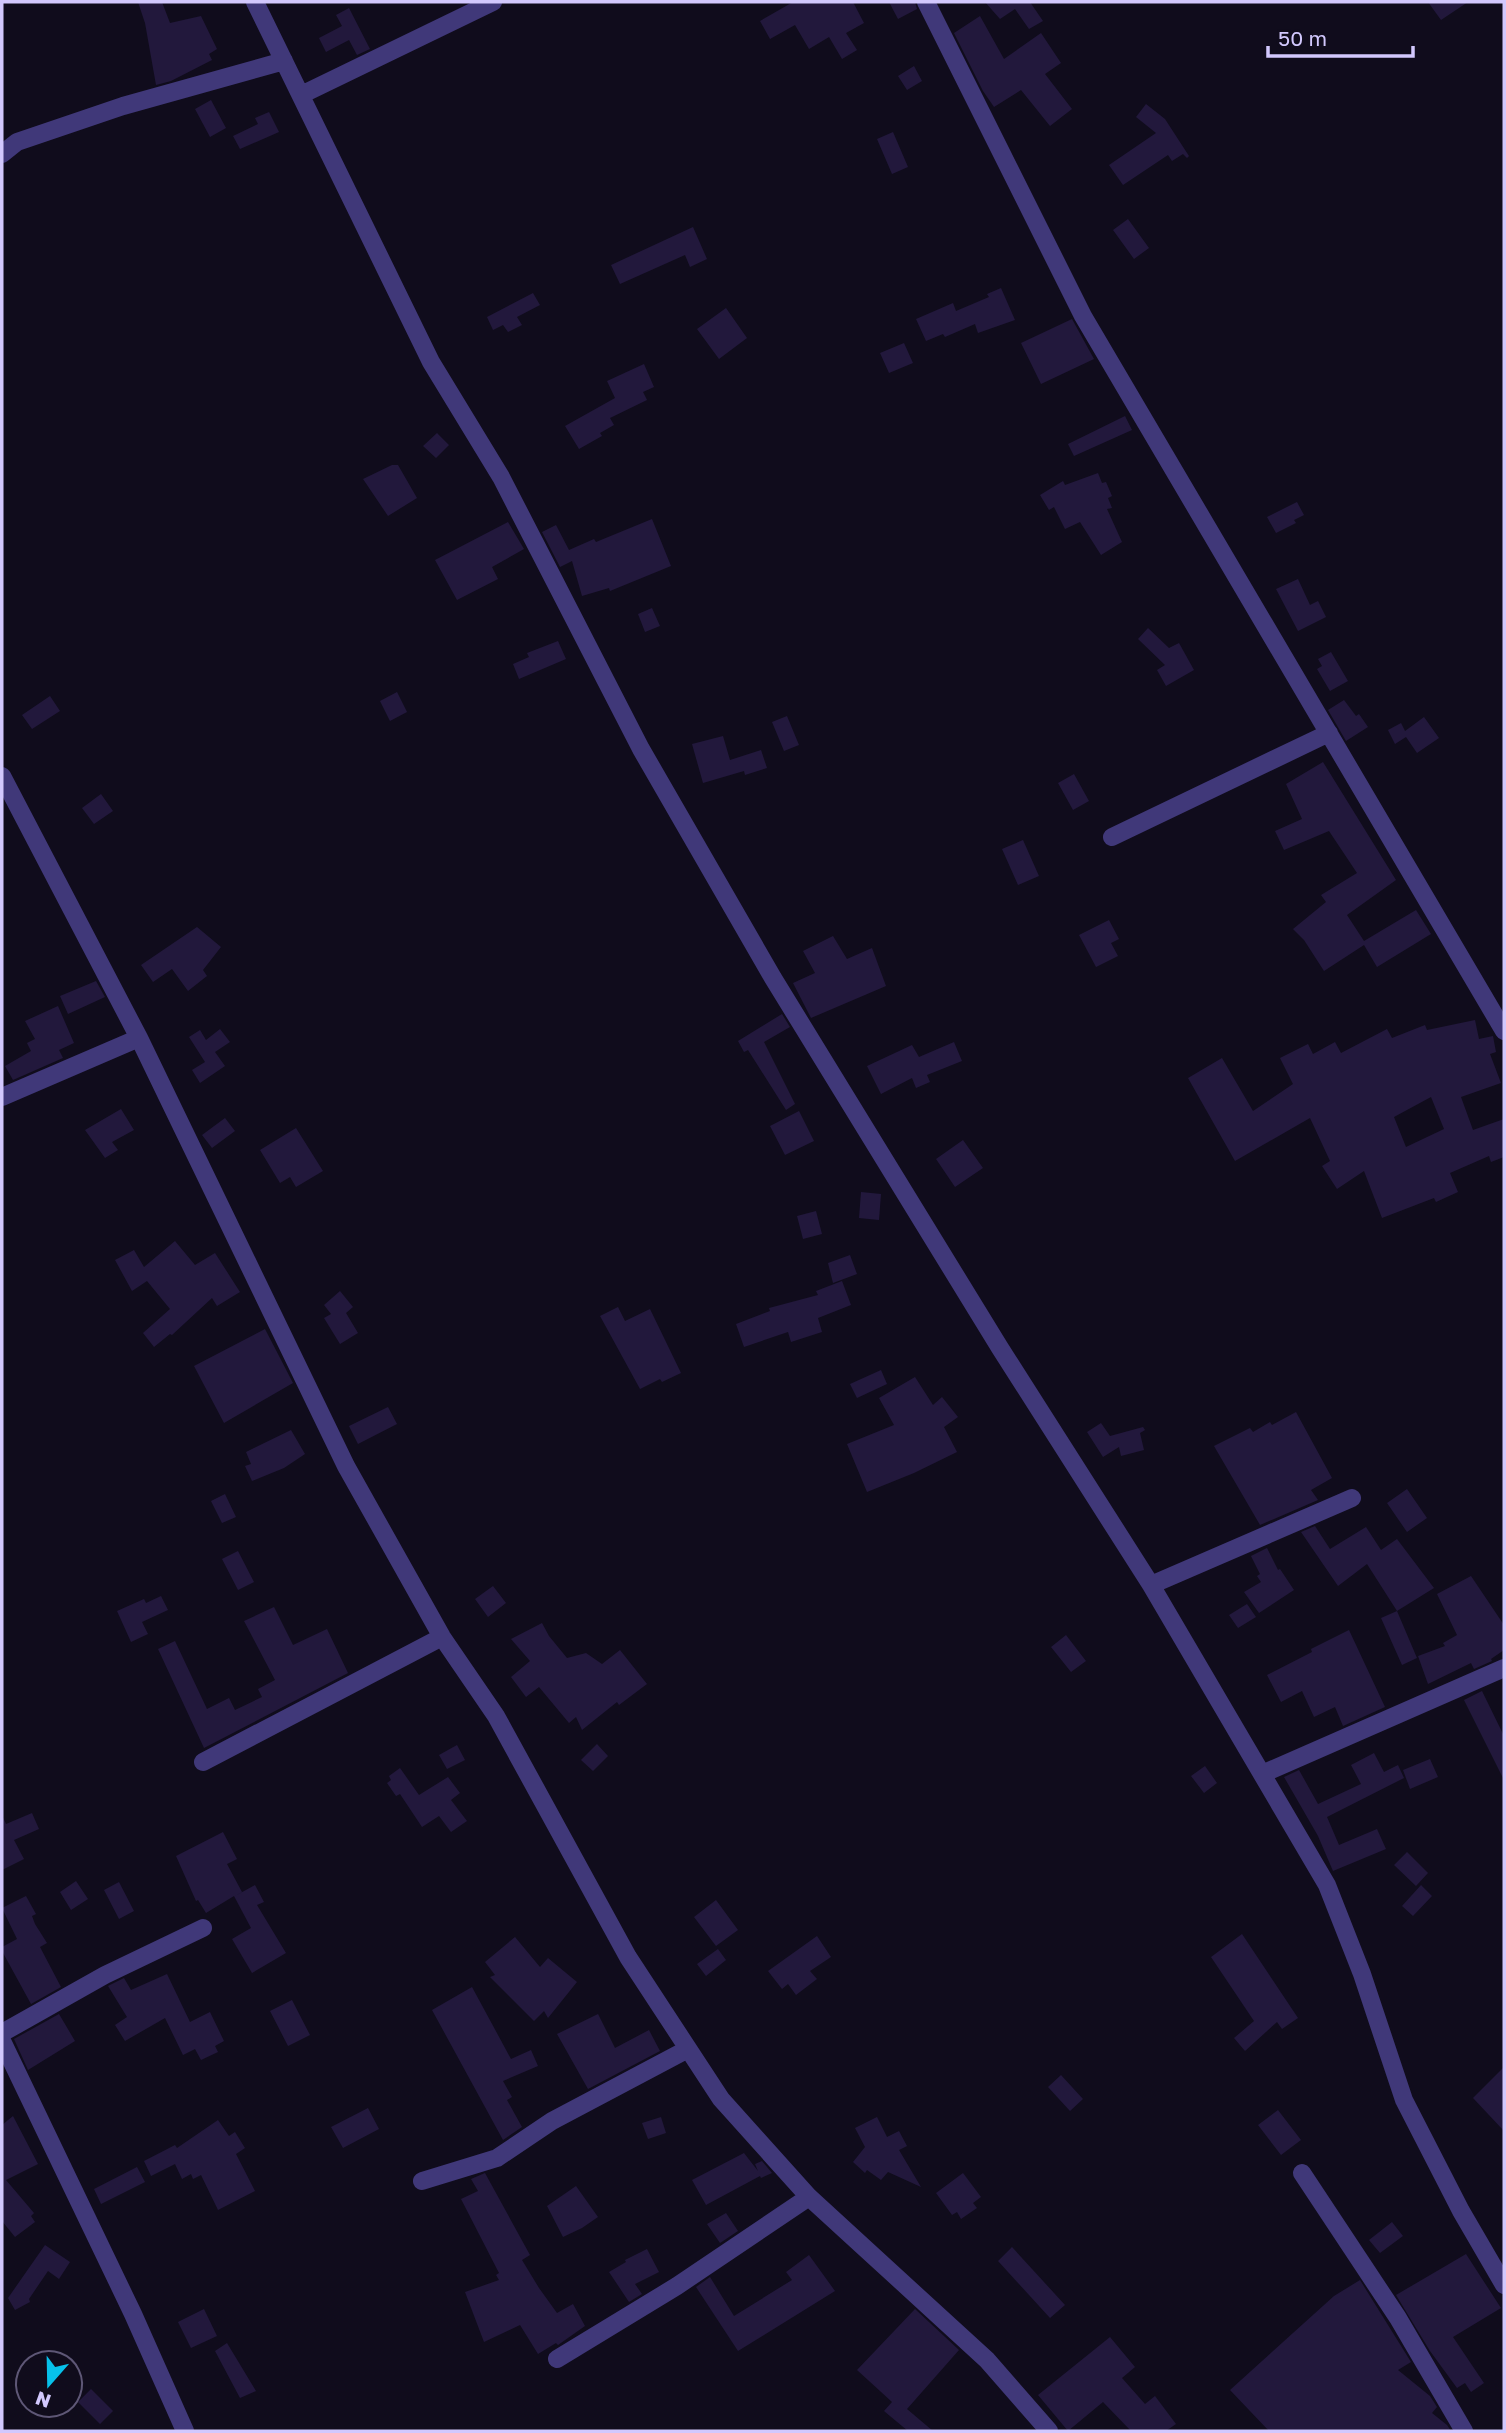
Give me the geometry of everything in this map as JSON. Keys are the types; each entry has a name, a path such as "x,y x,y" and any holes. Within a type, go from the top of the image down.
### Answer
{"street":[{"path":"255,2 431,362 501,477 648,761 773,978 1000,1348 1151,1586 1327,1885 1362,1974 1404,2100 1461,2211 1504,2285"},
{"path":"301,95 492,2"},
{"path":"926,2 1083,316 1504,1031"},
{"path":"2,154 17,142 123,106 284,61"},
{"path":"1112,837 1329,733"},
{"path":"2,776 139,1038 346,1466 442,1637 496,1716 628,1957 721,2099 809,2197 986,2360 1049,2431"},
{"path":"2,1097 139,1038"},
{"path":"1151,1586 1352,1498"},
{"path":"204,1762 442,1637"},
{"path":"1262,1774 1504,1668"},
{"path":"2,2033 105,1975 203,1928"},
{"path":"2,2041 186,2431"},
{"path":"422,2182 497,2158 552,2121 688,2049"},
{"path":"1302,2173 1398,2318 1464,2431"},
{"path":"557,2359 677,2286 809,2197"}],"building":[{"path":"138,2 162,2 170,23 201,16 217,49 209,54 212,60 171,81 156,85 145,23"},
{"path":"793,2 853,2 864,23 846,33 857,50 842,59 829,37 809,49 795,25 770,39 760,21"},
{"path":"889,2 915,2 917,9 898,19"},
{"path":"985,2 1030,2 1043,21 1029,29 1015,9 1000,19"},
{"path":"1428,2 1468,2 1441,20"},
{"path":"349,8 370,49 357,55 349,40 326,52 319,38 342,26 336,15"},
{"path":"980,16 1004,59 1041,33 1061,63 1045,74 1072,109 1050,126 1021,90 994,107 954,33"},
{"path":"914,66 922,81 907,90 898,76"},
{"path":"211,100 226,128 210,137 195,109"},
{"path":"1146,104 1165,119 1189,156 1187,158 1183,154 1172,161 1168,155 1123,185 1109,165 1156,133 1136,117"},
{"path":"269,112 279,132 240,149 233,136 258,124 255,118"},
{"path":"893,132 908,167 892,174 877,139"},
{"path":"1128,219 1149,248 1134,259 1113,230"},
{"path":"693,227 707,259 690,267 685,255 620,284 611,265"},
{"path":"1001,288 1015,320 978,333 975,324 945,337 943,334 926,341 916,319 953,303 956,311 989,297 987,294"},
{"path":"533,293 540,305 517,317 522,325 508,332 503,325 493,330 487,317"},
{"path":"726,308 747,338 719,359 697,329"},
{"path":"1072,319 1094,359 1041,384 1021,343"},
{"path":"904,343 913,363 889,373 880,353"},
{"path":"644,364 654,387 643,392 647,400 610,418 614,425 600,433 602,436 579,449 565,426 615,398 607,381"},
{"path":"1125,416 1132,430 1074,456 1068,444"},
{"path":"437,433 449,445 436,458 423,446"},
{"path":"392,465 398,465 417,498 388,516 363,479"},
{"path":"1098,473 1102,483 1106,482 1112,496 1108,498 1112,508 1107,509 1122,542 1101,555 1080,522 1065,529 1054,507 1049,510 1040,495 1063,481 1065,485"},
{"path":"1297,502 1304,515 1294,520 1296,523 1276,533 1267,517"},
{"path":"652,519 671,566 610,591 609,588 582,596 572,561 560,567 542,532 556,525 569,550"},
{"path":"508,522 524,549 492,567 498,579 457,600 435,560"},
{"path":"1298,579 1310,605 1318,601 1326,617 1298,631 1276,589"},
{"path":"652,608 660,626 645,632 638,614"},
{"path":"1148,628 1169,648 1179,643 1194,670 1166,686 1157,670 1165,665 1138,639"},
{"path":"558,641 566,659 519,679 513,664 529,657 527,653"},
{"path":"1331,652 1348,681 1330,691 1317,669 1322,666 1318,659"},
{"path":"397,692 407,712 390,721 380,701"},
{"path":"50,696 60,711 32,729 22,715"},
{"path":"1344,700 1368,727 1346,741 1328,710"},
{"path":"787,716 799,745 784,751 772,722"},
{"path":"1424,717 1439,738 1417,753 1406,737 1395,744 1388,730 1401,723 1405,731"},
{"path":"723,736 730,760 761,750 767,768 745,775 744,771 703,783 692,744"},
{"path":"1323,762 1396,880 1347,915 1364,941 1416,910 1431,934 1377,967 1364,945 1324,971 1304,940 1293,929 1326,902 1321,895 1357,873 1329,831 1284,850 1275,831 1302,819 1286,784"},
{"path":"1074,774 1089,801 1073,810 1058,783"},
{"path":"101,794 113,811 94,824 82,808"},
{"path":"1023,840 1039,876 1018,885 1002,849"},
{"path":"1109,920 1119,939 1111,943 1118,956 1096,967 1079,935"},
{"path":"197,927 221,947 203,970 207,976 188,991 172,969 153,982 141,965"},
{"path":"833,936 847,959 872,948 886,986 811,1018 793,983 815,973 803,951"},
{"path":"96,981 105,997 68,1014 60,996"},
{"path":"58,1006 74,1043 59,1050 63,1058 13,1080 5,1066 31,1051 27,1043 35,1039 25,1021"},
{"path":"782,1014 790,1027 764,1042 795,1104 786,1110 748,1050 744,1052 738,1041"},
{"path":"1475,1020 1479,1039 1493,1036 1496,1052 1490,1054 1501,1083 1461,1097 1473,1130 1504,1119 1504,1157 1491,1162 1489,1156 1450,1173 1458,1192 1436,1202 1434,1198 1382,1218 1364,1171 1337,1189 1322,1166 1330,1161 1310,1118 1235,1161 1188,1078 1222,1058 1253,1111 1293,1084 1280,1058 1308,1044 1313,1054 1335,1042 1341,1053 1387,1029 1392,1038 1425,1025 1427,1030","holes":["1431,1097 1444,1129 1406,1147 1394,1117"]},
{"path":"220,1029 230,1042 215,1052 225,1066 200,1083 192,1070 205,1062 189,1037 200,1030 206,1040"},
{"path":"954,1042 962,1061 927,1075 930,1082 916,1088 912,1078 881,1094 867,1066 912,1045 919,1057"},
{"path":"121,1109 134,1130 112,1142 118,1150 105,1158 85,1130"},
{"path":"799,1111 814,1141 785,1155 770,1126"},
{"path":"225,1118 235,1131 212,1148 202,1135"},
{"path":"296,1128 323,1171 296,1187 290,1177 280,1183 260,1150"},
{"path":"963,1140 983,1168 955,1187 936,1159"},
{"path":"861,1192 881,1194 879,1220 859,1218"},
{"path":"816,1211 822,1234 803,1239 797,1216"},
{"path":"175,1241 195,1265 215,1253 240,1292 217,1306 212,1298 172,1335 154,1347 143,1333 170,1309 147,1281 132,1291 115,1260 134,1250 144,1267"},
{"path":"850,1255 857,1274 833,1283 828,1263"},
{"path":"842,1281 851,1305 818,1318 822,1332 791,1342 788,1332 744,1347 736,1324 770,1311 769,1308 818,1295 816,1291"},
{"path":"340,1291 353,1307 346,1313 358,1333 340,1344 324,1318 331,1314 324,1305"},
{"path":"618,1307 625,1321 650,1309 681,1373 640,1389 600,1316"},
{"path":"265,1329 293,1383 224,1423 194,1366"},
{"path":"881,1370 887,1384 857,1398 850,1384"},
{"path":"915,1377 933,1405 942,1397 958,1417 944,1427 957,1452 867,1492 847,1444 894,1425 879,1398"},
{"path":"388,1407 397,1424 358,1444 349,1426"},
{"path":"1296,1412 1332,1478 1311,1490 1318,1500 1260,1525 1214,1446 1250,1428 1253,1432"},
{"path":"1101,1423 1110,1436 1143,1427 1145,1430 1140,1433 1144,1450 1121,1456 1119,1447 1103,1457 1087,1432"},
{"path":"291,1430 305,1454 284,1468 252,1481 245,1466 251,1464 246,1452"},
{"path":"1407,1489 1427,1518 1407,1532 1387,1503"},
{"path":"225,1494 236,1517 222,1523 211,1501"},
{"path":"1315,1526 1330,1549 1366,1527 1381,1550 1397,1539 1434,1588 1397,1611 1367,1564 1338,1586 1301,1532"},
{"path":"1267,1548 1278,1570 1280,1569 1294,1590 1259,1613 1244,1592 1261,1582 1251,1556"},
{"path":"238,1551 254,1582 238,1590 222,1559"},
{"path":"1471,1576 1504,1625 1504,1650 1491,1659 1492,1661 1474,1669 1471,1663 1428,1684 1418,1656 1445,1646 1443,1643 1457,1635 1437,1594"},
{"path":"493,1586 506,1603 488,1617 475,1599"},
{"path":"161,1596 168,1610 142,1622 148,1634 131,1642 117,1611 144,1599 146,1603"},
{"path":"1247,1604 1256,1617 1238,1628 1229,1615"},
{"path":"274,1607 293,1645 327,1629 348,1673 204,1748 158,1649 175,1641 207,1709 229,1698 235,1710 262,1697 258,1689 275,1680 244,1621"},
{"path":"1397,1611 1417,1658 1402,1665 1381,1618"},
{"path":"542,1623 567,1658 586,1653 602,1664 620,1650 647,1684 619,1705 617,1702 582,1730 576,1717 569,1723 539,1687 526,1697 511,1677 530,1661 511,1639"},
{"path":"1349,1630 1385,1707 1343,1726 1335,1707 1314,1717 1302,1691 1281,1702 1267,1675"},
{"path":"1066,1635 1086,1661 1071,1672 1051,1647"},
{"path":"1482,1691 1504,1736 1504,1780 1464,1700"},
{"path":"597,1744 608,1756 593,1771 581,1760"},
{"path":"457,1745 465,1760 447,1769 439,1755"},
{"path":"1374,1753 1384,1772 1398,1765 1404,1778 1327,1817 1339,1845 1377,1829 1386,1849 1333,1871 1318,1836 1284,1777 1299,1770 1318,1804 1361,1784 1351,1765"},
{"path":"1430,1759 1438,1777 1410,1789 1403,1770"},
{"path":"1205,1766 1217,1783 1204,1793 1191,1776"},
{"path":"400,1768 419,1795 448,1777 460,1793 451,1800 467,1821 451,1832 439,1816 422,1827 400,1794 396,1796 387,1783 391,1780 389,1776"},
{"path":"32,1813 39,1829 14,1840 24,1859 2,1870 2,1815 6,1824"},
{"path":"223,1832 237,1859 227,1864 242,1892 235,1896 255,1885 264,1902 257,1905 286,1953 252,1973 232,1939 251,1928 234,1896 206,1913 198,1900 196,1901 176,1856"},
{"path":"1407,1852 1428,1873 1416,1886 1394,1865"},
{"path":"76,1881 88,1899 71,1910 60,1892"},
{"path":"119,1882 134,1911 119,1919 104,1890"},
{"path":"1421,1885 1432,1896 1413,1916 1402,1906"},
{"path":"26,1896 36,1914 32,1916 35,1924 47,1943 40,1947 61,1987 31,2004 2,1951 2,1947 17,1939 2,1908"},
{"path":"716,1900 738,1930 716,1946 694,1917"},
{"path":"1242,1934 1298,2018 1282,2029 1277,2022 1245,2051 1234,2038 1254,2021 1211,1957"},
{"path":"817,1936 831,1957 810,1971 817,1979 796,1995 788,1984 782,1989 768,1971"},
{"path":"515,1937 540,1967 548,1958 577,1982 548,2018 544,2011 534,2021 490,1977 495,1975 485,1962"},
{"path":"718,1949 726,1960 706,1976 697,1964"},
{"path":"167,1974 190,2022 210,2012 224,2041 215,2046 218,2052 201,2060 195,2049 183,2055 165,2018 125,2041 115,2025 127,2017 108,1986 124,1978 131,1990"},
{"path":"472,1987 511,2059 531,2050 538,2066 503,2081 512,2097 507,2100 522,2127 503,2140 432,2010"},
{"path":"292,2000 310,2035 288,2046 270,2011"},
{"path":"59,2014 75,2041 28,2070 14,2039"},
{"path":"598,2014 615,2048 649,2030 660,2051 588,2089 557,2034"},
{"path":"1504,2067 1504,2131 1473,2098"},
{"path":"1061,2075 1083,2099 1070,2111 1048,2087"},
{"path":"368,2108 379,2129 343,2148 331,2127"},
{"path":"1278,2110 1301,2140 1281,2155 1258,2125"},
{"path":"13,2116 38,2164 6,2180 34,2213 31,2216 35,2222 15,2237 2,2221 2,2125"},
{"path":"661,2117 666,2133 648,2139 642,2123"},
{"path":"877,2117 887,2137 899,2131 907,2146 899,2150 921,2187 888,2172 881,2180 867,2170 865,2173 853,2162 865,2147 855,2128"},
{"path":"218,2120 229,2136 235,2132 245,2148 236,2154 255,2191 218,2210 201,2175 193,2179 191,2174 182,2179 175,2164 151,2176 144,2161 175,2145 177,2148"},
{"path":"744,2153 758,2171 755,2164 762,2161 772,2173 761,2178 760,2176 706,2205 692,2180"},
{"path":"137,2167 145,2182 101,2204 94,2189"},
{"path":"485,2173 530,2255 522,2260 539,2288 557,2313 573,2304 585,2326 558,2345 556,2343 538,2354 520,2325 484,2342 465,2292 499,2280 496,2275 499,2273 461,2199 478,2191 471,2179"},
{"path":"963,2173 981,2197 973,2203 977,2208 961,2219 957,2212 952,2215 936,2193"},
{"path":"576,2186 598,2217 563,2237 547,2206"},
{"path":"726,2213 738,2231 720,2243 707,2224"},
{"path":"1392,2222 1403,2236 1380,2253 1369,2240"},
{"path":"45,2245 70,2262 59,2279 48,2271 29,2299 30,2302 15,2310 8,2298"},
{"path":"1012,2247 1065,2305 1050,2318 998,2261"},
{"path":"647,2249 659,2272 635,2284 642,2294 629,2302 609,2272"},
{"path":"1466,2254 1501,2308 1453,2337 1484,2383 1471,2392 1465,2383 1457,2388 1430,2351 1396,2295"},
{"path":"809,2255 835,2291 738,2351 696,2287 710,2277 734,2316 792,2280 786,2272"},
{"path":"1360,2280 1411,2362 1398,2370 1430,2396 1437,2407 1432,2413 1451,2431 1269,2431 1230,2390 1334,2296"},
{"path":"204,2309 217,2336 191,2348 178,2322"},
{"path":"915,2309 959,2350 907,2409 933,2431 908,2431 884,2411 892,2402 857,2370"},
{"path":"1110,2337 1135,2367 1122,2378 1145,2404 1155,2396 1176,2424 1166,2431 1131,2431 1103,2402 1068,2431 1038,2395"},
{"path":"227,2343 256,2391 240,2398 215,2351"},
{"path":"91,2389 113,2411 100,2424 84,2408 84,2396"}]}
